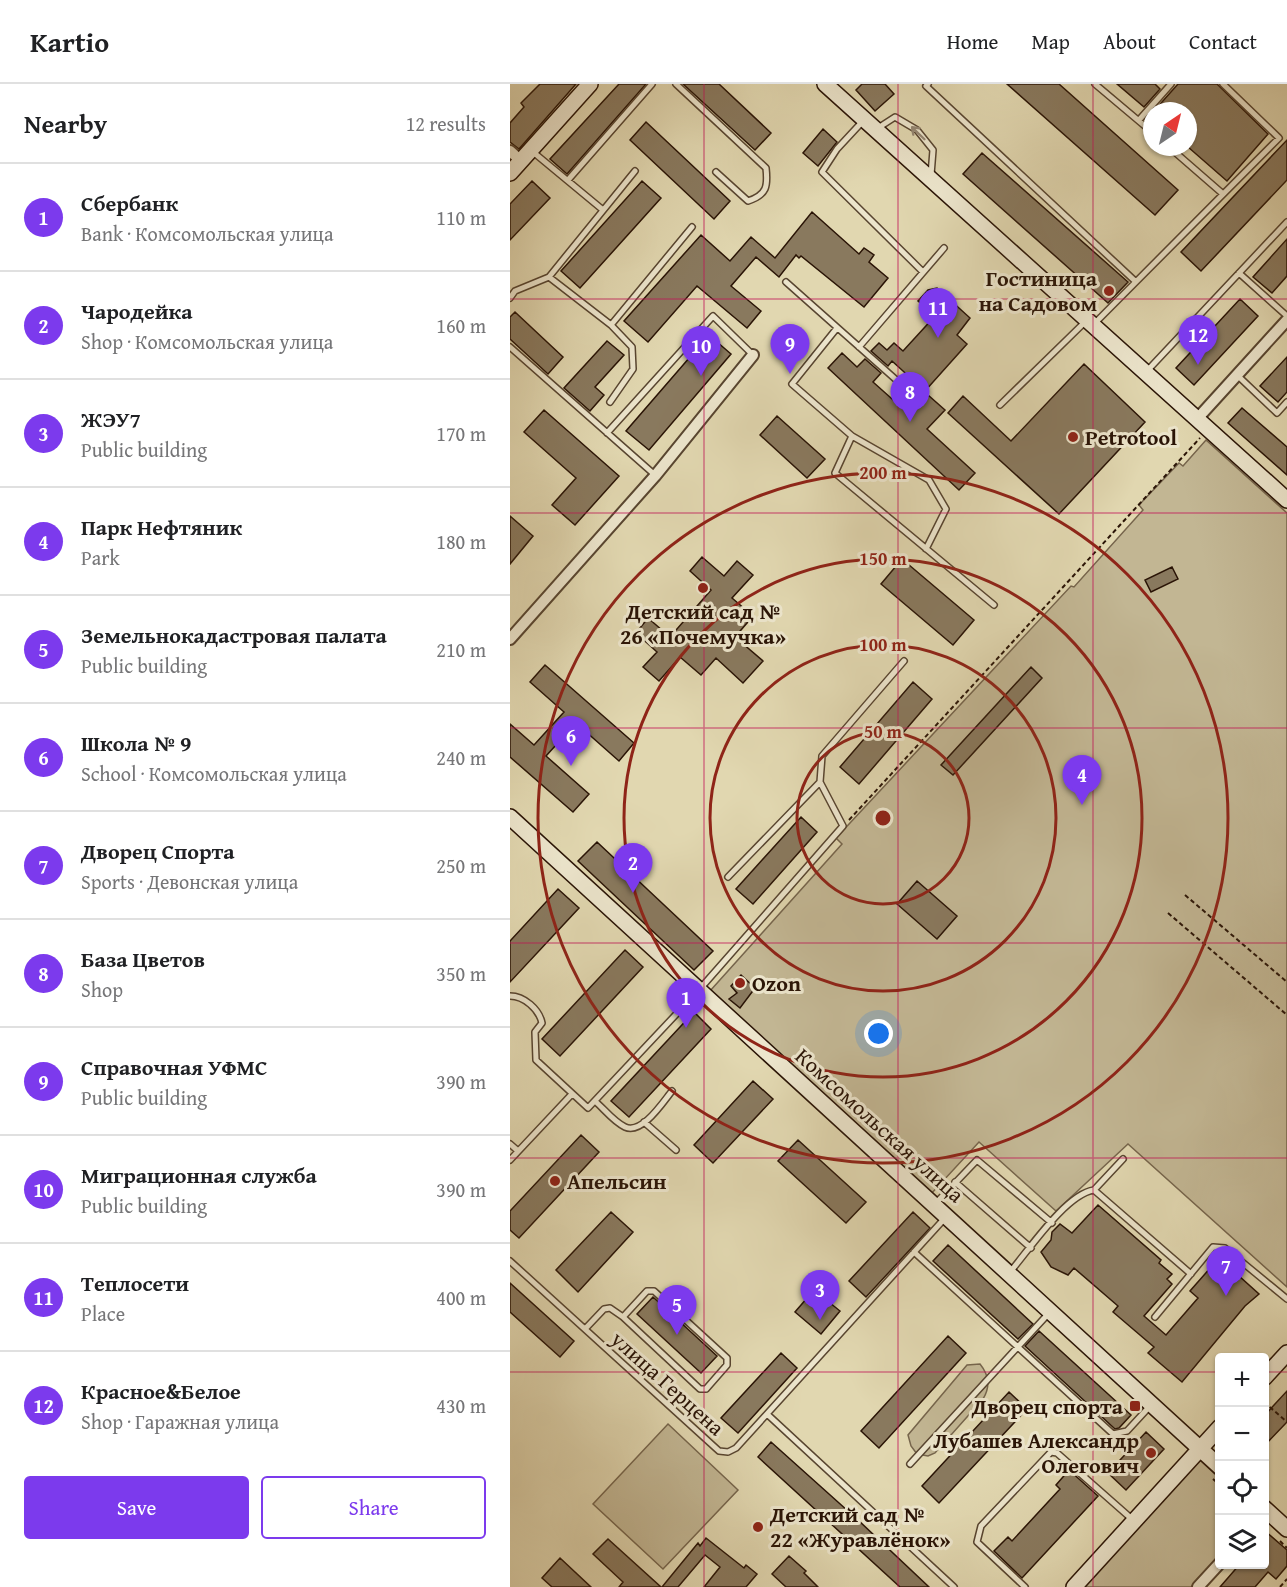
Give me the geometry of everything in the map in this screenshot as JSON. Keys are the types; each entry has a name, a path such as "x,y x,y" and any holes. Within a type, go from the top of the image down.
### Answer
{"street":[{"path":"510,173 521,154 590,84"},
{"path":"825,84 1287,500"},
{"path":"1203,424 1237,375 1287,318"},
{"path":"510,639 655,476 753,355"},
{"name":"Комсомольская улица","path":"510,817 1215,1462"},
{"path":"1269,1373 1287,1353"},
{"path":"1074,1587 1215,1432"},
{"path":"1269,1513 1287,1528"},
{"path":"1198,1587 1215,1568"}],"lane":[{"path":"568,180 652,84"},
{"path":"676,84 766,168 768,185 760,198 748,201 716,172"},
{"path":"928,84 926,86 1136,281"},
{"path":"1095,84 1143,124"},
{"path":"1139,120 1171,84"},
{"path":"1000,405 1136,281 1279,138 1223,84"},
{"path":"923,272 822,172 837,149 870,125 895,117 917,130 933,150 931,180"},
{"path":"521,154 568,180 603,210"},
{"path":"1180,156 1223,194"},
{"path":"510,298 516,291 549,277 634,171"},
{"path":"1146,373 1287,222"},
{"path":"610,325 692,227"},
{"path":"859,347 944,248"},
{"path":"1239,273 1287,318"},
{"path":"549,277 610,325 632,347 633,369 610,402"},
{"path":"786,282 902,385"},
{"path":"607,433 714,316 753,355"},
{"path":"837,328 792,384 852,436 929,480 946,510 926,549"},
{"path":"510,347 655,476"},
{"path":"1237,375 1277,413 1287,402"},
{"path":"852,436 835,473 994,605"},
{"path":"510,996 519,996 540,1014 542,1023 536,1032 536,1060 588,1108 699,990 843,826 820,782 822,756 904,660"},
{"path":"728,877 820,782"},
{"path":"595,1101 625,1127 634,1128 644,1122 672,1091"},
{"path":"510,1160 572,1094"},
{"path":"644,1122 676,1149"},
{"path":"510,1144 518,1151"},
{"path":"1009,1274 1080,1194 1094,1190 1123,1159"},
{"path":"934,1205 972,1162 980,1162 1052,1223"},
{"path":"955,1182 1031,1248"},
{"path":"1094,1190 1191,1274"},
{"name":"улица Герцена","path":"510,1261 719,1451 728,1452 736,1448 946,1217"},
{"path":"1155,1317 1214,1247 1225,1248 1287,1299"},
{"path":"914,1252 1017,1350 1113,1434 1127,1431 1152,1405"},
{"path":"585,1329 604,1309 610,1308 623,1317 700,1389 706,1389 728,1365 727,1358 654,1290 647,1291 623,1317"},
{"path":"910,1464 1050,1312"},
{"path":"767,1414 954,1587"},
{"path":"1024,1587 977,1542 977,1534 981,1526 1051,1452 1057,1453 1134,1521"}],"path":[{"path":"843,826 1203,424"},
{"path":"1185,896 1287,982"},
{"path":"1168,913 1287,1015"},
{"path":"1269,1406 1287,1422"},
{"path":"1280,1587 1287,1579"}],"shaded area":[{"path":"1206,440 1287,513 1287,1287 1128,1144 1056,1211 979,1142 931,1194 710,991 842,844 836,838 1071,586 1074,587 1143,510 1139,505 1179,463 1183,466"},
{"path":"980,1364 988,1381 983,1399 935,1453 928,1456 917,1454 911,1446 908,1435 967,1365"},
{"path":"668,1424 738,1490 663,1569 593,1504"},
{"path":"1199,1459 1215,1474 1215,1560 1191,1587 1083,1587"}],"building":[{"path":"540,84 576,84 519,149 510,142 510,123 524,107 521,103"},
{"path":"619,84 646,84 567,174 550,159"},
{"path":"683,84 719,84 771,133 755,150"},
{"path":"862,84 885,84 894,94 875,111 856,90"},
{"path":"1007,84 1059,84 1178,190 1155,215"},
{"path":"1117,84 1155,84 1160,89 1148,102 1143,102 1143,106"},
{"path":"1178,84 1217,84 1268,134 1227,181 1197,155 1197,102 1162,102"},
{"path":"646,122 730,201 714,219 630,140"},
{"path":"823,129 837,142 818,166 803,153"},
{"path":"1287,140 1287,180 1201,271 1181,252"},
{"path":"982,153 1128,282 1108,303 963,174"},
{"path":"532,181 550,198 510,240 510,204"},
{"path":"642,181 661,198 580,288 561,271"},
{"path":"812,212 859,254 864,248 874,255 869,262 888,278 864,307 801,256 799,258 796,255 779,277 756,257 731,286 761,311 747,328 697,286 648,342 624,321 701,235 730,261 751,237 775,258"},
{"path":"1287,239 1287,276 1272,293 1253,277"},
{"path":"937,288 970,318 957,335 967,344 925,391 892,361 888,366 871,351 879,343 887,350 894,343 903,351 935,316 918,301 928,290"},
{"path":"1240,299 1258,316 1194,385 1176,368"},
{"path":"515,312 563,357 548,374 510,339 510,317"},
{"path":"709,335 731,354 649,450 626,431"},
{"path":"607,341 624,355 595,387 604,395 590,411 564,388"},
{"path":"842,353 857,367 865,359 881,373 873,382 910,415 928,395 945,410 927,429 975,473 959,490 828,368"},
{"path":"1287,357 1287,392 1278,402 1260,386"},
{"name":"Petrotool","path":"1084,364 1145,422 1059,514 948,413 963,396 1011,441"},
{"path":"1242,408 1287,447 1287,475 1228,423"},
{"path":"544,410 619,476 575,525 552,505 576,478 524,432"},
{"path":"777,416 825,459 807,478 760,435"},
{"path":"510,516 533,536 510,564"},
{"path":"702,557 724,576 737,561 753,575 732,598 753,616 735,637 763,661 743,683 716,658 701,675 680,657 659,681 643,667 657,652 636,633 648,618 670,637 711,590 690,571"},
{"path":"902,559 974,620 953,645 881,584"},
{"path":"1172,567 1178,579 1151,592 1145,580"},
{"path":"545,665 634,743 619,761 576,723 546,756 589,794 573,812 510,757 510,724 534,745 564,712 530,682"},
{"path":"1031,667 1042,678 953,775 941,765"},
{"path":"913,682 932,699 859,784 840,767"},
{"path":"801,817 817,832 753,904 736,889"},
{"path":"597,842 713,951 694,970 578,861"},
{"path":"917,881 957,916 937,939 897,904"},
{"path":"558,889 579,908 510,982 510,941"},
{"path":"625,950 643,967 560,1056 542,1039"},
{"path":"741,975 755,988 740,1008 729,999 737,993 731,986"},
{"path":"694,1012 711,1029 629,1117 611,1101"},
{"path":"753,1081 773,1099 713,1163 694,1145"},
{"name":"Апельсин","path":"581,1135 599,1152 519,1238 510,1230 510,1211"},
{"path":"798,1140 866,1202 846,1223 778,1161"},
{"name":"Дворец спорта","path":"1098,1205 1161,1260 1159,1263 1172,1274 1167,1279 1172,1284 1144,1316 1166,1335 1198,1298 1190,1291 1219,1258 1259,1294 1245,1306 1182,1382 1148,1353 1154,1347 1113,1312 1118,1306 1074,1268 1068,1275 1051,1267 1041,1252 1051,1240 1052,1232 1060,1224 1072,1233"},
{"path":"611,1212 633,1232 578,1292 556,1270"},
{"path":"913,1212 930,1228 866,1297 849,1281"},
{"path":"948,1245 1033,1324 1018,1339 933,1261"},
{"path":"510,1283 574,1341 560,1357 510,1312"},
{"path":"814,1290 840,1311 821,1334 795,1312"},
{"path":"653,1297 717,1356 701,1373 637,1314"},
{"path":"1039,1331 1131,1415 1119,1428 1115,1429 1025,1346"},
{"path":"948,1336 966,1353 879,1448 861,1431"},
{"path":"781,1353 797,1368 738,1433 721,1418"},
{"path":"1287,1391 1287,1422 1269,1441 1269,1411"},
{"path":"1009,1392 1027,1409 939,1503 922,1486"},
{"path":"1146,1432 1164,1449 1126,1490 1108,1473"},
{"path":"771,1442 929,1587 900,1587 758,1457"},
{"path":"1069,1470 1098,1496 1022,1578 994,1551 1008,1537 1012,1541 1060,1489 1056,1485"},
{"path":"1269,1534 1287,1550 1287,1566 1276,1579 1268,1572 1255,1587 1220,1587 1236,1569 1269,1569"},
{"path":"706,1538 744,1568 746,1565 757,1574 746,1587 704,1587 720,1567 705,1555 678,1587 662,1587 698,1543 700,1546"},
{"path":"608,1539 661,1587 619,1587 623,1582 593,1554"},
{"path":"789,1556 806,1571 804,1573 818,1587 786,1587 772,1574"},
{"path":"560,1558 591,1587 552,1587 542,1578"}],"place":[{"name":"Гостиница на Садовом","path":"1109,291"},
{"name":"Теплосети","path":"938,338"},
{"name":"Красное&Белое","path":"1198,365"},
{"name":"Справочная УФМС","path":"790,374"},
{"name":"Миграционная служба","path":"701,376"},
{"name":"База Цветов","path":"910,422"},
{"name":"Petrotool","path":"1073,437"},
{"name":"Детский сад № 26 «Почемучка»","path":"703,588"},
{"name":"Школа № 9","path":"571,766"},
{"name":"Парк Нефтяник","path":"1082,805"},
{"name":"Чародейка","path":"633,893"},
{"name":"Ozon","path":"740,983"},
{"name":"Сбербанк","path":"686,1028"},
{"name":"Апельсин","path":"555,1181"},
{"name":"Дворец Спорта","path":"1226,1296"},
{"name":"ЖЭУ7","path":"820,1320"},
{"name":"Земельнокадастровая палата","path":"677,1335"},
{"name":"Дворец спорта","path":"1135,1406"},
{"name":"Лубашев Александр Олегович","path":"1151,1453"},
{"name":"Детский сад № 22 «Журавлёнок»","path":"758,1527"}]}
